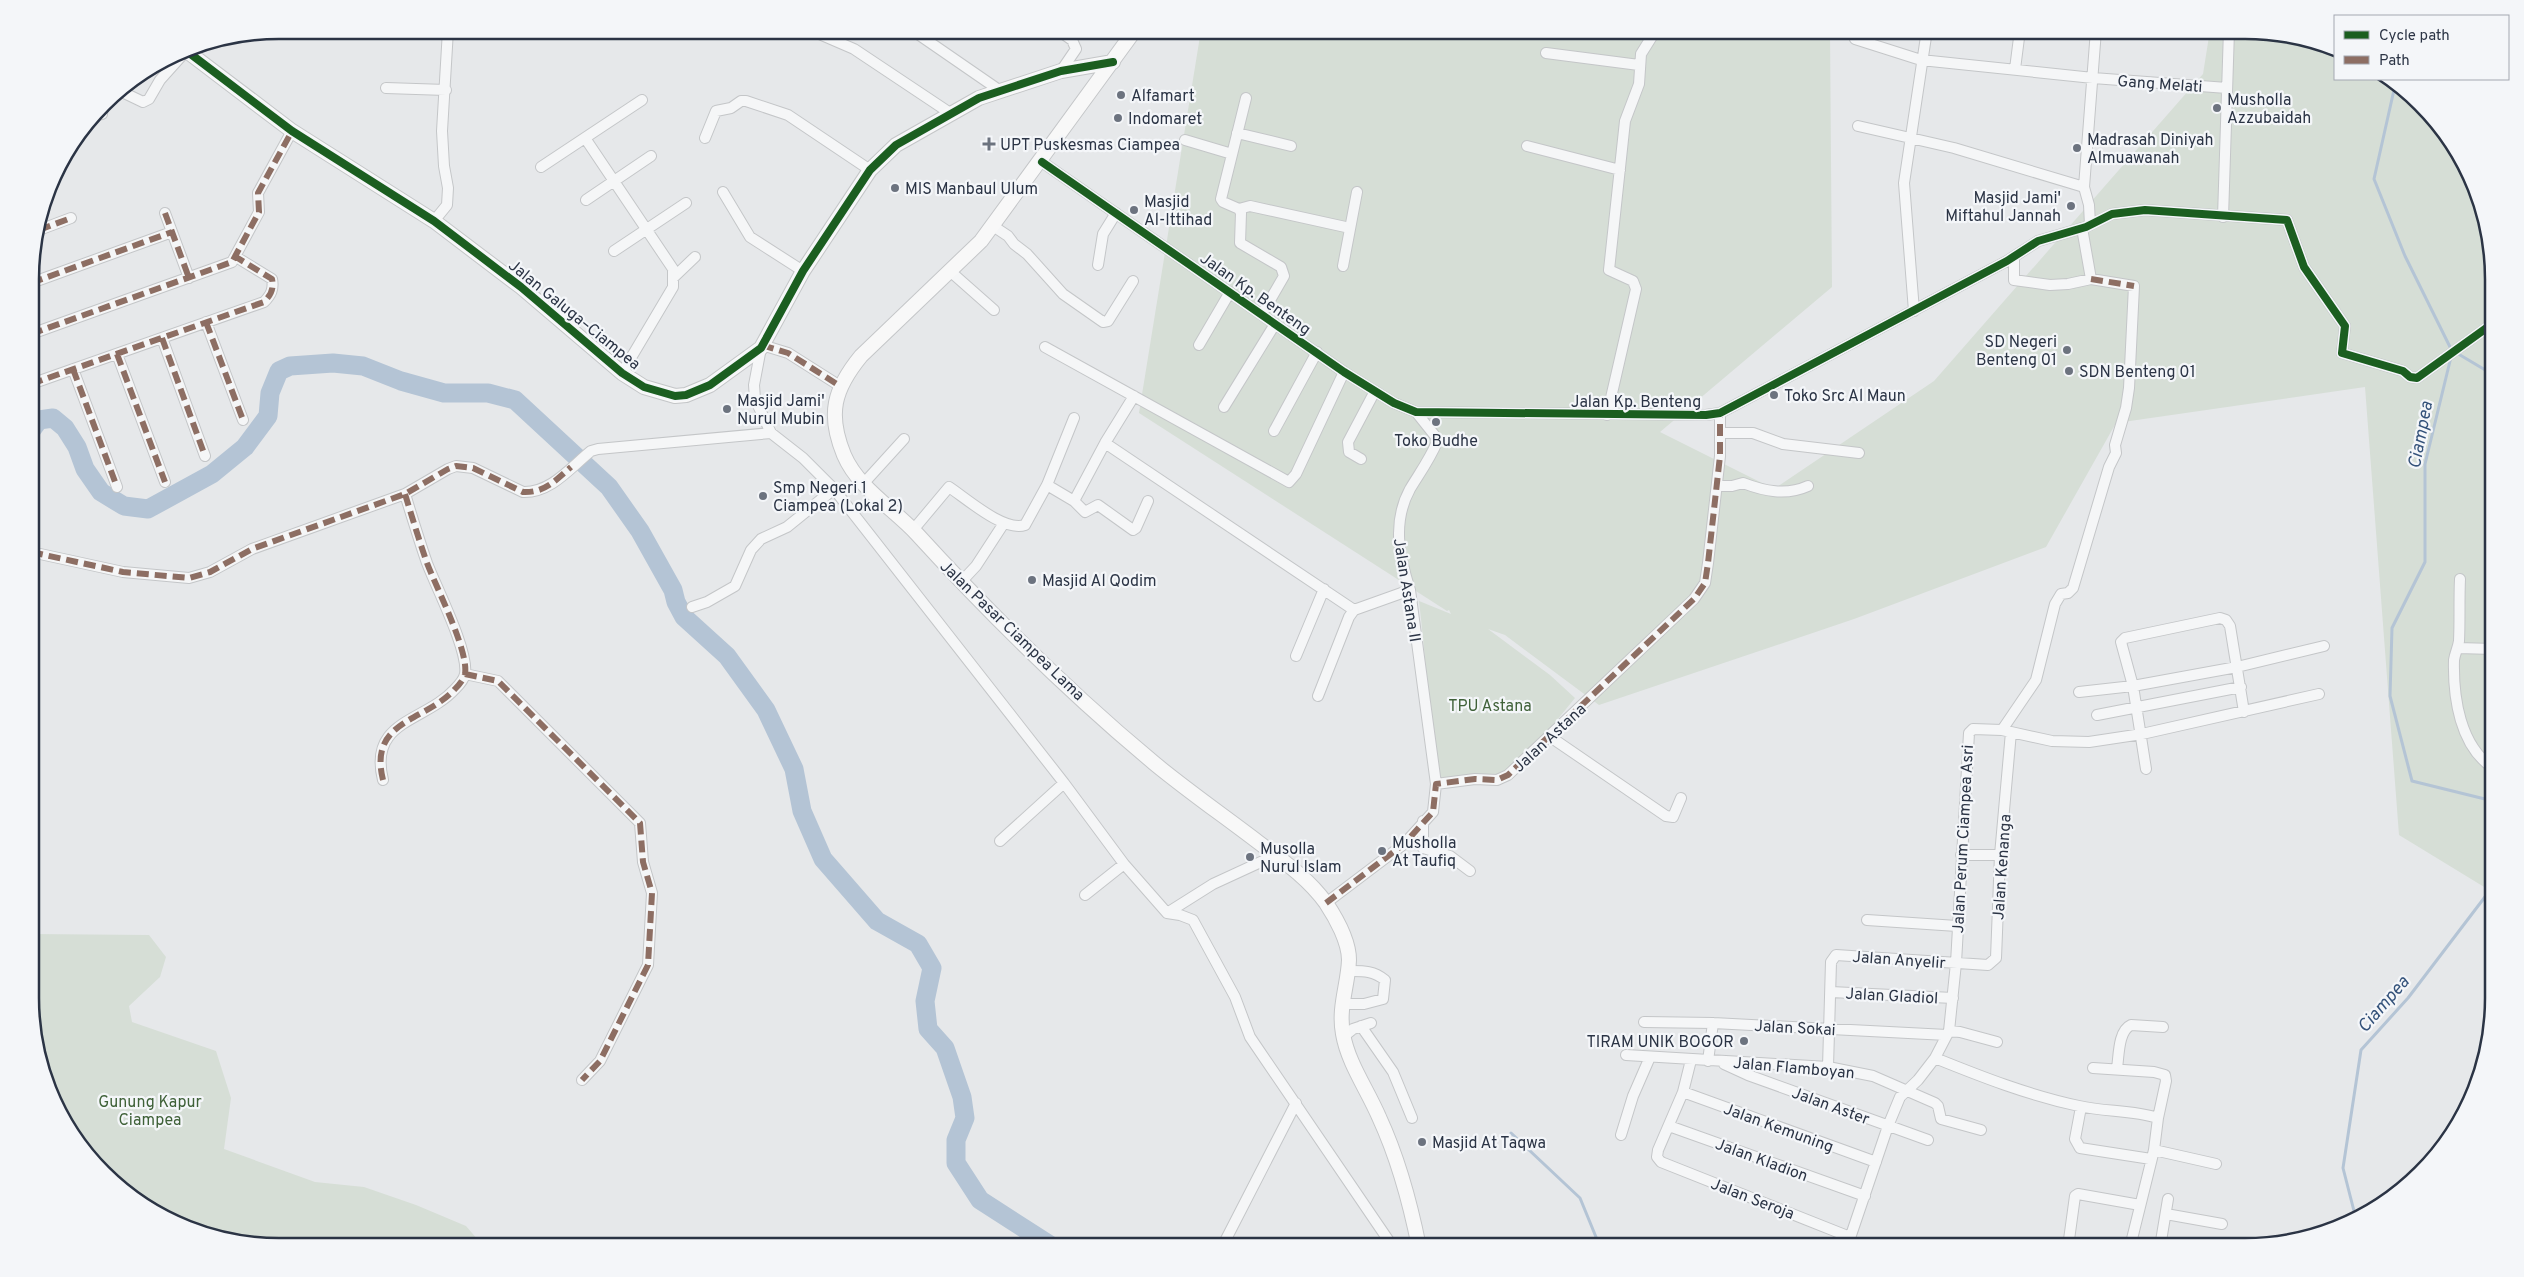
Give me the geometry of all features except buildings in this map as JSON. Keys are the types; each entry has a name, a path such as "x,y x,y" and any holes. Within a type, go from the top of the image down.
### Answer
{"main road":[{"name":"Jalan Pasar Ciampea Lama","path":"1129,39 1042,162 981,241 862,356 840,386 834,411 835,425 845,458 864,483 913,530 1017,639 1155,764 1276,855 1311,886 1326,903 1335,918 1349,958 1341,1017 1343,1037 1360,1081 1378,1113 1394,1152 1417,1238"},
{"name":"Jalan Galuga–Ciampea","path":"192,55 292,131 434,221 521,287 622,373 644,387 664,395 686,395 726,376 761,347 803,271 870,170 896,145 978,98 1060,71 1113,62"}],"street":[{"path":"434,221 447,205 448,188 444,166 442,131 448,39"},
{"path":"840,39 950,113"},
{"path":"925,39 999,90"},
{"path":"1060,71 1076,49 1071,39"},
{"path":"1607,415 1636,289 1633,281 1609,270 1625,121 1639,84 1641,54 1650,39"},
{"name":"Gang Melati","path":"1855,39 1921,60 2093,78 2227,88"},
{"path":"1914,311 1904,183 1925,39"},
{"path":"2015,69 2019,39"},
{"path":"2091,278 2086,226 2089,205 2084,187 2095,39"},
{"path":"2223,217 2229,39"},
{"path":"1546,53 1639,65"},
{"path":"126,94 143,102 149,100 160,80 175,62"},
{"path":"386,88 446,90"},
{"path":"1246,98 1221,198 1226,204 1239,209 1250,206 1350,228"},
{"path":"541,167 642,100"},
{"path":"705,138 716,111 731,108 740,101 746,101 788,116 870,170"},
{"path":"1858,126 1954,148 2084,187"},
{"path":"39,331 232,262 259,212 258,193 292,131"},
{"path":"1237,133 1291,146"},
{"path":"585,138 673,269 673,287 622,373"},
{"path":"1185,140 1232,154"},
{"path":"1527,146 1620,170"},
{"path":"586,200 613,180 652,156"},
{"name":"Jalan Kp. Benteng","path":"1042,162 1344,372 1394,403 1416,412 1607,415 1706,415 1720,412 1914,311 2038,242 2086,226 2112,214 2145,210 2223,217 2287,220 2304,268 2345,326 2342,353 2403,371 2410,377 2417,378 2485,329"},
{"path":"723,192 750,237 803,271"},
{"path":"1343,266 1357,192"},
{"path":"614,251 686,203"},
{"path":"1239,209 1241,217 1240,243 1281,267 1284,271 1284,276 1262,314"},
{"path":"165,213 189,278"},
{"path":"1098,265 1103,234 1116,213"},
{"path":"44,228 71,218"},
{"path":"993,226 1027,254 1063,294 1103,322 1108,321 1133,281"},
{"path":"39,280 172,232"},
{"path":"39,381 264,302 271,296 274,286 272,279 236,257"},
{"path":"673,278 695,257"},
{"path":"2006,731 2036,680 2055,604 2061,594 2068,593 2073,588 2109,467 2116,454 2119,429 2126,408 2131,371 2134,286 2091,278 2068,284 2050,285 2014,280 2014,257"},
{"path":"951,272 994,310"},
{"path":"1199,345 1230,292"},
{"path":"206,322 243,420"},
{"path":"1224,407 1276,324"},
{"path":"162,338 205,456"},
{"path":"840,386 788,353 761,347 754,385 755,400 771,433 803,458 834,489 1064,783 1124,864 1167,913 1180,914 1192,920 1235,997 1250,1037 1387,1238"},
{"path":"1045,347 1289,482 1296,474 1344,372"},
{"path":"1274,431 1317,352"},
{"path":"117,354 165,482"},
{"path":"72,369 117,487"},
{"path":"1361,459 1348,452 1348,442 1375,391"},
{"path":"1074,501 1105,443 1134,396"},
{"name":"Jalan Astana II","path":"1416,412 1436,437 1436,442 1400,510 1398,524 1401,562 1410,590 1436,784"},
{"name":"Jalan Astana","path":"1436,784 1465,779 1497,780 1508,775 1694,599 1705,583 1708,563 1717,486 1721,433 1720,412"},
{"path":"913,530 945,484 1004,524 1019,527 1025,525 1047,485 1074,418"},
{"path":"39,554 123,572 188,578 210,572 252,550 405,494 456,466 473,468 523,492 532,492 546,488 591,451 606,447 771,433"},
{"path":"1721,433 1753,434 1782,444 1859,454"},
{"path":"864,483 904,439"},
{"path":"1105,443 1354,610"},
{"path":"1717,486 1732,486 1743,483 1754,488 1778,492 1798,490 1808,486"},
{"path":"1047,485 1074,501 1085,512 1098,506 1133,530 1136,528 1148,501"},
{"path":"692,607 707,602 735,586 750,550 761,539 787,526 834,489"},
{"path":"383,780 378,764 380,751 390,737 402,722 445,700 460,685 466,674 465,658 428,564 405,494"},
{"path":"961,582 976,566 1004,524"},
{"path":"2460,579 2458,648 2454,659 2454,675 2462,728 2476,752 2485,760"},
{"path":"1296,656 1324,589"},
{"path":"1318,696 1349,617 1354,610 1410,590"},
{"path":"2146,770 2142,734 2122,640 2220,618 2226,620 2230,626 2244,712"},
{"path":"2079,692 2133,686 2238,667 2324,646"},
{"path":"2458,648 2485,649"},
{"path":"466,674 498,682 640,823 643,862 652,893 648,965 600,1061 582,1080"},
{"path":"2097,715 2136,709 2240,687"},
{"name":"Jalan Perum Ciampea Asri","path":"1850,1238 1860,1194 1876,1162 1900,1097 1918,1080 1935,1058 1948,1033 1956,963 1969,733 1973,729 2006,731 2052,741 2070,742 2142,734 2319,694"},
{"name":"Jalan Kenanga","path":"1956,963 1988,966 1996,958 2006,731"},
{"path":"1549,736 1666,816 1674,817 1681,798"},
{"path":"1000,841 1064,783"},
{"path":"1326,903 1404,844 1433,812 1436,784"},
{"path":"1423,821 1423,848 1450,856 1470,871"},
{"path":"1961,854 2000,855"},
{"path":"1167,913 1220,880 1276,855"},
{"path":"1085,895 1124,864"},
{"path":"1867,920 1957,926"},
{"name":"Jalan Anyelir","path":"1828,1067 1831,962 1836,955 1956,963"},
{"path":"1342,1004 1364,1004 1383,1000 1385,980 1366,971 1348,971"},
{"name":"Jalan Gladiol","path":"1831,992 1953,998"},
{"name":"Jalan Sokai","path":"1644,1022 1960,1032 1997,1042"},
{"path":"1713,1023 1713,1061"},
{"path":"1343,1037 1366,1024 1393,1072 1412,1118"},
{"path":"2117,1068 2122,1037 2127,1027 2131,1025 2163,1027"},
{"name":"Jalan Flamboyan","path":"1626,1055 1828,1067 1873,1076 1937,1105 1940,1118 1982,1130"},
{"path":"1621,1135 1633,1096 1650,1057"},
{"path":"1935,1058 2021,1092 2081,1107 2145,1113 2158,1118"},
{"path":"1669,1126 1683,1092 1691,1060"},
{"name":"Jalan Aster","path":"1713,1061 1928,1140"},
{"path":"2093,1068 2117,1068 2165,1075 2166,1081 2152,1154 2132,1238"},
{"name":"Jalan Kemuning","path":"1683,1092 1876,1162"},
{"path":"1227,1238 1296,1103"},
{"path":"2081,1107 2075,1139 2080,1148 2152,1154 2216,1164"},
{"name":"Jalan Seroja","path":"1669,1126 1658,1150 1657,1157 1661,1162 1840,1238"},
{"name":"Jalan Kladion","path":"1669,1126 1860,1194"},
{"path":"2069,1238 2075,1196 2078,1194 2140,1205"},
{"path":"2162,1238 2168,1199"},
{"path":"2166,1214 2222,1224"}],"green space":[{"name":"TPU Astana","path":"1200,39 1830,39 1832,287 1660,432 1774,489 1934,381 2203,74 2209,39 2261,39 2292,43 2322,51 2334,56 2334,80 2380,80 2404,98 2426,120 2445,145 2461,173 2473,202 2481,232 2485,263 2485,888 2399,835 2365,387 2116,423 2046,547 1854,619 1599,705 1505,635 1488,629 1550,675 1575,698 1530,751 1510,769 1487,776 1470,777 1439,777 1430,711 1419,601 1451,614 1449,610 1447,611 1139,413"},
{"name":"Gunung Kapur Ciampea","path":"39,934 149,935 166,957 160,977 129,1006 132,1022 216,1051 231,1098 224,1149 315,1182 364,1187 416,1205 466,1226 476,1238 263,1238 232,1234 202,1226 173,1214 145,1198 120,1179 98,1157 79,1132 57,1090 43,1045 39,1014"}],"waterway":[{"name":"Ciampea","path":"2394,90 2374,179 2405,256 2452,351"},
{"path":"2455,352 2485,370"},
{"name":"Ciampea","path":"2451,357 2425,464 2425,562 2392,628 2390,696 2412,781 2485,799"},
{"path":"39,420 53,418 65,428 77,447 85,469 101,492 124,506 148,509 212,474 245,447 268,416 270,393 279,371 290,366 333,363 363,366 401,381 444,393 488,393 515,400 609,487 640,531 673,590 676,602 684,617 727,656 766,710 794,769 802,811 823,859 877,921 918,944 932,968 925,1001 928,1029 945,1048 962,1097 965,1118 956,1140 956,1163 980,1200 1039,1238"},
{"name":"Ciampea","path":"2355,1212 2343,1168 2361,1050 2408,998 2485,897"},
{"path":"1511,1133 1580,1198 1596,1238"}],"marked path":[{"path":"39,331 232,262 259,212 258,193 292,131"},
{"path":"165,213 189,278"},
{"path":"44,228 71,218"},
{"path":"39,280 172,232"},
{"path":"39,381 264,302 271,292 273,286 272,279 236,257"},
{"path":"2091,279 2134,286"},
{"path":"206,322 243,420"},
{"path":"162,338 205,456"},
{"path":"762,345 788,353 840,386"},
{"path":"117,354 165,482"},
{"path":"73,369 117,487"},
{"path":"1326,903 1404,844 1433,812 1436,784 1475,779 1497,780 1508,775 1694,599 1705,583 1708,563 1720,456 1720,413"},
{"path":"39,554 123,572 189,578 210,572 252,549 405,494 456,466 473,468 523,492 544,488 571,467"},
{"path":"383,780 381,760 384,745 391,734 402,724 443,700 458,686 465,674 462,650 427,563 405,494"},
{"path":"465,674 498,681 640,823 643,862 652,893 648,965 600,1061 582,1080"}],"cycle path":[{"path":"192,55 292,131 434,221 521,287 622,373 644,387 675,396 686,395 710,385 761,348 803,271 870,170 896,145 979,98 1061,71 1113,62"},
{"path":"1042,162 1344,372 1394,403 1416,412 1706,415 1720,413 2007,261 2038,241 2086,227 2112,214 2145,210 2287,220 2304,267 2345,326 2342,353 2403,371 2410,377 2417,378 2485,329"}],"place":[{"name":"Alfamart","path":"1121,95"},
{"name":"Musholla Azzubaidah","path":"2217,108"},
{"name":"Indomaret","path":"1118,118"},
{"name":"UPT Puskesmas Ciampea","path":"989,144"},
{"name":"Madrasah Diniyah Almuawanah","path":"2077,148"},
{"name":"MIS Manbaul Ulum","path":"895,188"},
{"name":"Masjid Jami' Miftahul Jannah","path":"2071,206"},
{"name":"Masjid Al-Ittihad","path":"1134,210"},
{"name":"SD Negeri Benteng 01","path":"2067,350"},
{"name":"SDN Benteng 01","path":"2069,371"},
{"name":"Toko Src Al Maun","path":"1774,395"},
{"name":"Masjid Jami' Nurul Mubin","path":"727,409"},
{"name":"Toko Budhe","path":"1436,422"},
{"name":"Smp Negeri 1 Ciampea (Lokal 2)","path":"763,496"},
{"name":"Masjid Al Qodim","path":"1032,580"},
{"name":"Musholla At Taufiq","path":"1382,851"},
{"name":"Musolla Nurul Islam","path":"1250,857"},
{"name":"TIRAM UNIK BOGOR","path":"1744,1041"},
{"name":"Masjid At Taqwa","path":"1422,1142"}]}
